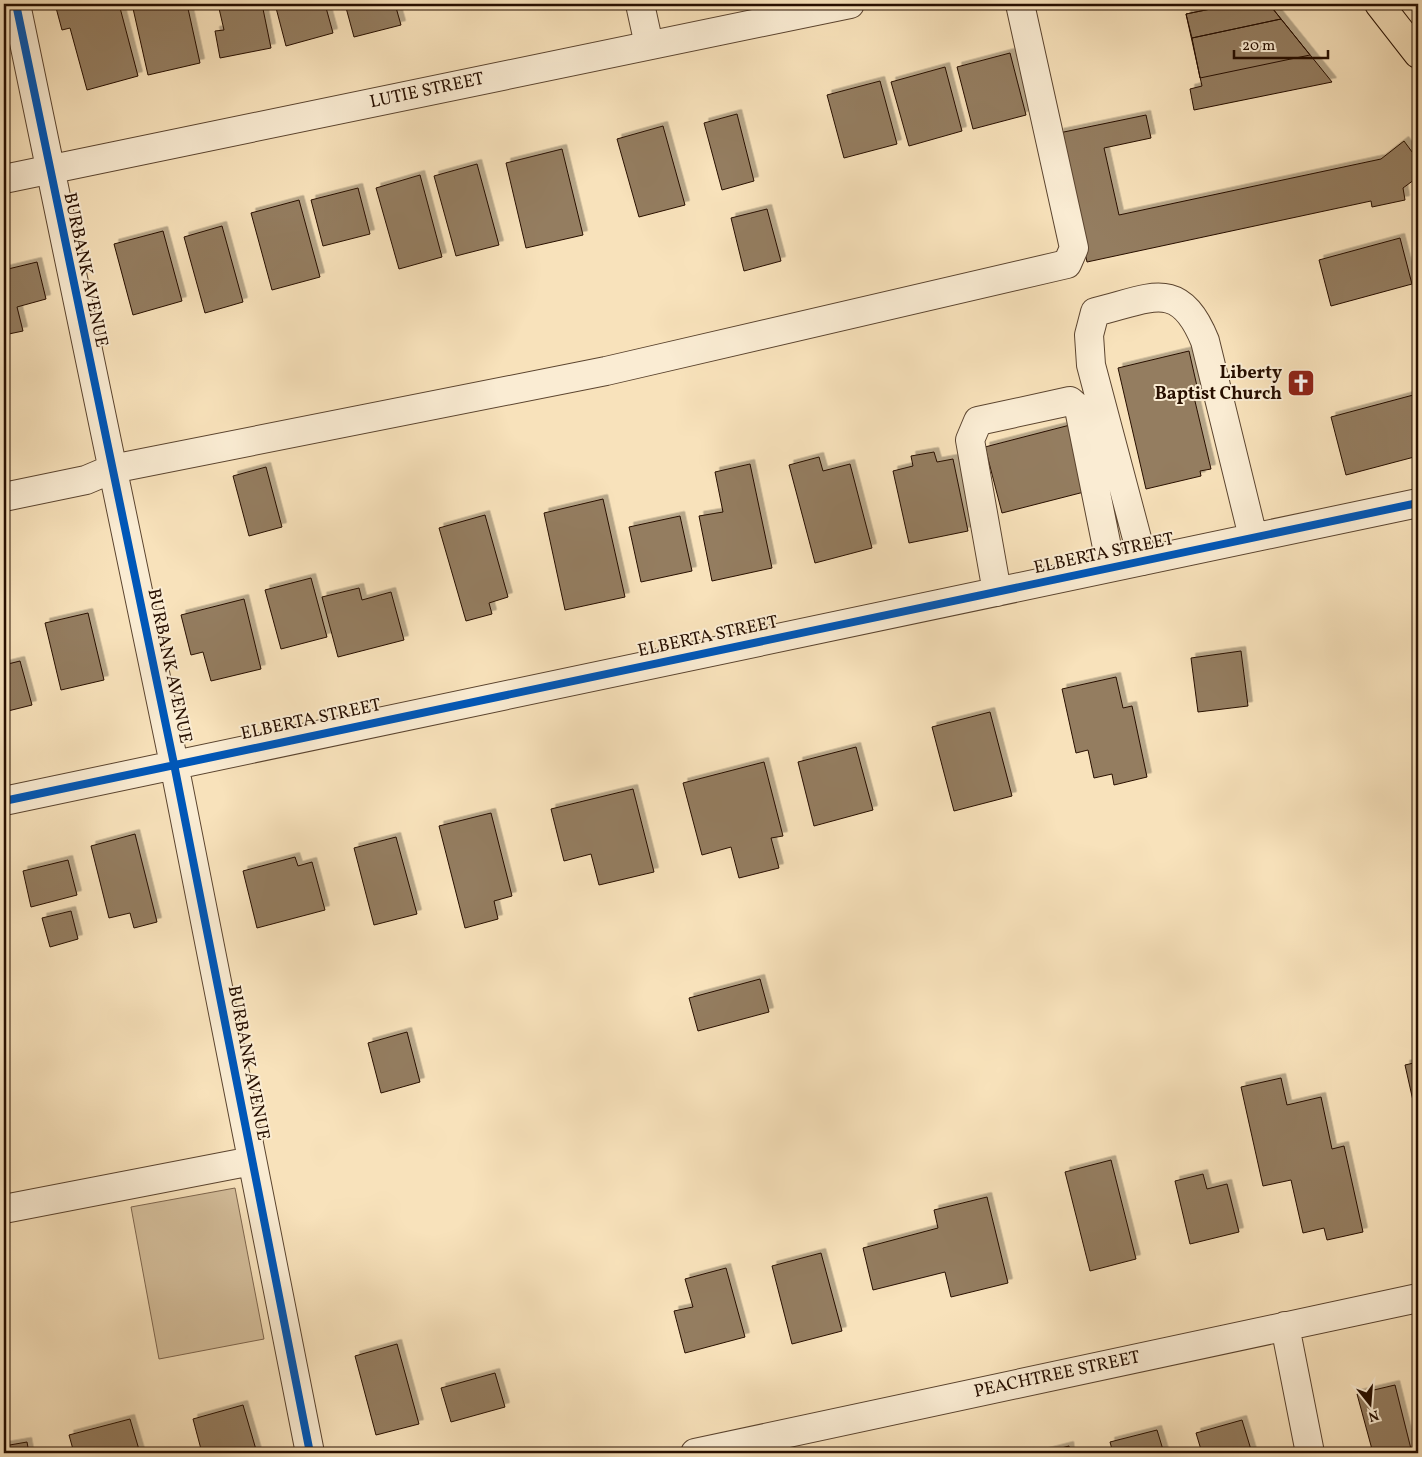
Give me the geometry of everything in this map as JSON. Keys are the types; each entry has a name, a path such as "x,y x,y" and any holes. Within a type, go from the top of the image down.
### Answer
{"main road":[{"path":"1378,4 1416,47"}],"street":[{"name":"BURBANK AVENUE","path":"16,4 174,764 310,1453"},
{"path":"640,4 649,45"},
{"name":"LUTIE STREET","path":"4,179 850,4"},
{"path":"4,497 86,480 112,469 606,371 1067,264 1074,248 1020,4"},
{"path":"1143,560 1091,365 1089,335 1095,312 1162,296 1182,303 1196,320 1205,342 1253,537"},
{"path":"998,592 970,440 978,421 1070,401 1079,409 1111,567"},
{"name":"ELBERTA STREET","path":"4,801 1418,503"},
{"path":"4,1209 252,1161"},
{"name":"PEACHTREE STREET","path":"695,1453 1418,1298"},
{"path":"1285,1326 1310,1453"}],"shaded area":[{"path":"235,1188 264,1339 159,1359 131,1207"}],"building":[{"path":"55,4 119,4 138,76 87,90 70,28 62,30"},
{"path":"132,4 187,4 200,63 148,75"},
{"path":"218,4 262,4 271,48 220,58 215,31 224,30"},
{"path":"275,4 325,4 333,33 286,46"},
{"path":"345,4 395,4 401,25 354,37"},
{"path":"1235,4 1269,4 1332,82 1194,110 1190,89 1202,86 1186,14"},
{"path":"1235,4 1269,4 1281,19 1192,38 1186,14"},
{"path":"1281,19 1310,55 1200,78 1192,38"},
{"path":"1010,53 1026,115 973,129 957,67"},
{"path":"945,67 962,131 909,146 891,82"},
{"path":"880,81 897,144 844,158 827,95"},
{"path":"737,114 754,181 722,190 704,123"},
{"path":"1146,115 1151,138 1104,148 1119,215 1381,159 1404,141 1418,160 1418,177 1403,188 1405,200 1372,207 1371,201 1087,262 1059,133"},
{"path":"663,126 685,205 639,217 617,139"},
{"path":"562,149 583,235 526,248 506,163"},
{"path":"477,164 499,245 456,256 434,176"},
{"path":"420,175 442,257 399,269 376,188"},
{"path":"358,188 370,234 323,246 311,200"},
{"path":"299,200 320,277 272,290 251,213"},
{"path":"767,209 781,261 744,271 731,218"},
{"path":"222,226 243,302 205,313 184,237"},
{"path":"163,231 182,301 133,315 114,244"},
{"path":"1400,238 1412,284 1331,306 1319,260"},
{"path":"37,262 46,299 17,307 23,331 4,335 4,270"},
{"path":"1189,351 1199,395 1194,397 1211,469 1200,471 1201,476 1146,489 1118,368"},
{"path":"1417,394 1418,456 1346,475 1331,417"},
{"path":"1070,425 1088,491 1002,513 985,447"},
{"path":"934,452 937,462 953,459 968,531 909,543 893,471 913,466 911,456"},
{"path":"819,457 823,471 850,464 872,548 815,563 789,465"},
{"path":"750,464 772,568 712,581 699,516 723,512 715,472"},
{"path":"266,467 282,527 249,536 233,476"},
{"path":"603,499 625,597 565,610 544,513"},
{"path":"485,515 508,597 489,603 492,614 466,621 439,528"},
{"path":"680,516 692,571 641,582 629,527"},
{"path":"311,578 327,637 281,649 265,590"},
{"path":"359,588 362,600 391,592 404,640 338,657 322,597"},
{"path":"244,599 261,669 211,681 203,652 191,655 181,615"},
{"path":"88,613 104,680 61,690 45,623"},
{"path":"1241,651 1248,706 1198,712 1191,658"},
{"path":"20,661 32,705 4,712 4,665"},
{"path":"1116,677 1123,708 1132,706 1147,777 1114,785 1112,774 1094,778 1088,750 1076,753 1062,689"},
{"path":"990,712 1012,796 954,811 932,727"},
{"path":"856,747 873,810 814,826 798,762"},
{"path":"764,762 783,836 771,838 779,868 739,878 731,847 702,855 683,783"},
{"path":"633,789 654,872 599,885 591,854 564,861 551,809"},
{"path":"491,813 512,896 494,901 498,919 465,928 439,826"},
{"path":"135,834 157,922 134,928 130,913 109,918 91,846"},
{"path":"396,837 417,914 374,925 354,848"},
{"path":"295,857 298,866 312,862 325,910 257,928 243,871"},
{"path":"68,860 77,895 31,907 23,871"},
{"path":"71,911 78,939 50,947 42,918"},
{"path":"760,979 769,1012 698,1031 689,998"},
{"path":"407,1032 420,1082 381,1093 368,1043"},
{"path":"1418,1062 1418,1123 1405,1065"},
{"path":"1281,1078 1287,1105 1321,1097 1332,1149 1344,1146 1363,1232 1327,1240 1324,1228 1303,1233 1291,1180 1263,1186 1241,1087"},
{"path":"1111,1160 1136,1259 1090,1271 1065,1172"},
{"path":"1203,1174 1207,1189 1227,1184 1239,1232 1190,1244 1175,1181"},
{"path":"987,1197 1008,1283 951,1297 945,1272 873,1290 863,1248 938,1228 934,1210"},
{"path":"821,1253 842,1331 792,1344 772,1266"},
{"path":"726,1268 745,1337 685,1353 674,1311 693,1307 685,1279"},
{"path":"397,1344 419,1424 376,1435 355,1356"},
{"path":"495,1373 505,1407 451,1422 441,1388"},
{"path":"1395,1385 1412,1453 1373,1453 1357,1394"},
{"path":"243,1405 257,1453 202,1453 193,1419"},
{"path":"130,1419 140,1453 74,1453 69,1435"},
{"path":"1242,1420 1252,1453 1202,1453 1196,1433"},
{"path":"1157,1430 1164,1453 1113,1453 1110,1442"},
{"path":"27,1442 29,1453 4,1453 4,1446"},
{"path":"1069,1446 1070,1453 1042,1453"}],"cycle path":[{"path":"16,4 174,764 310,1453"},
{"path":"4,801 1418,503"}],"place":[{"name":"Liberty Baptist Church","path":"1301,383"}]}
